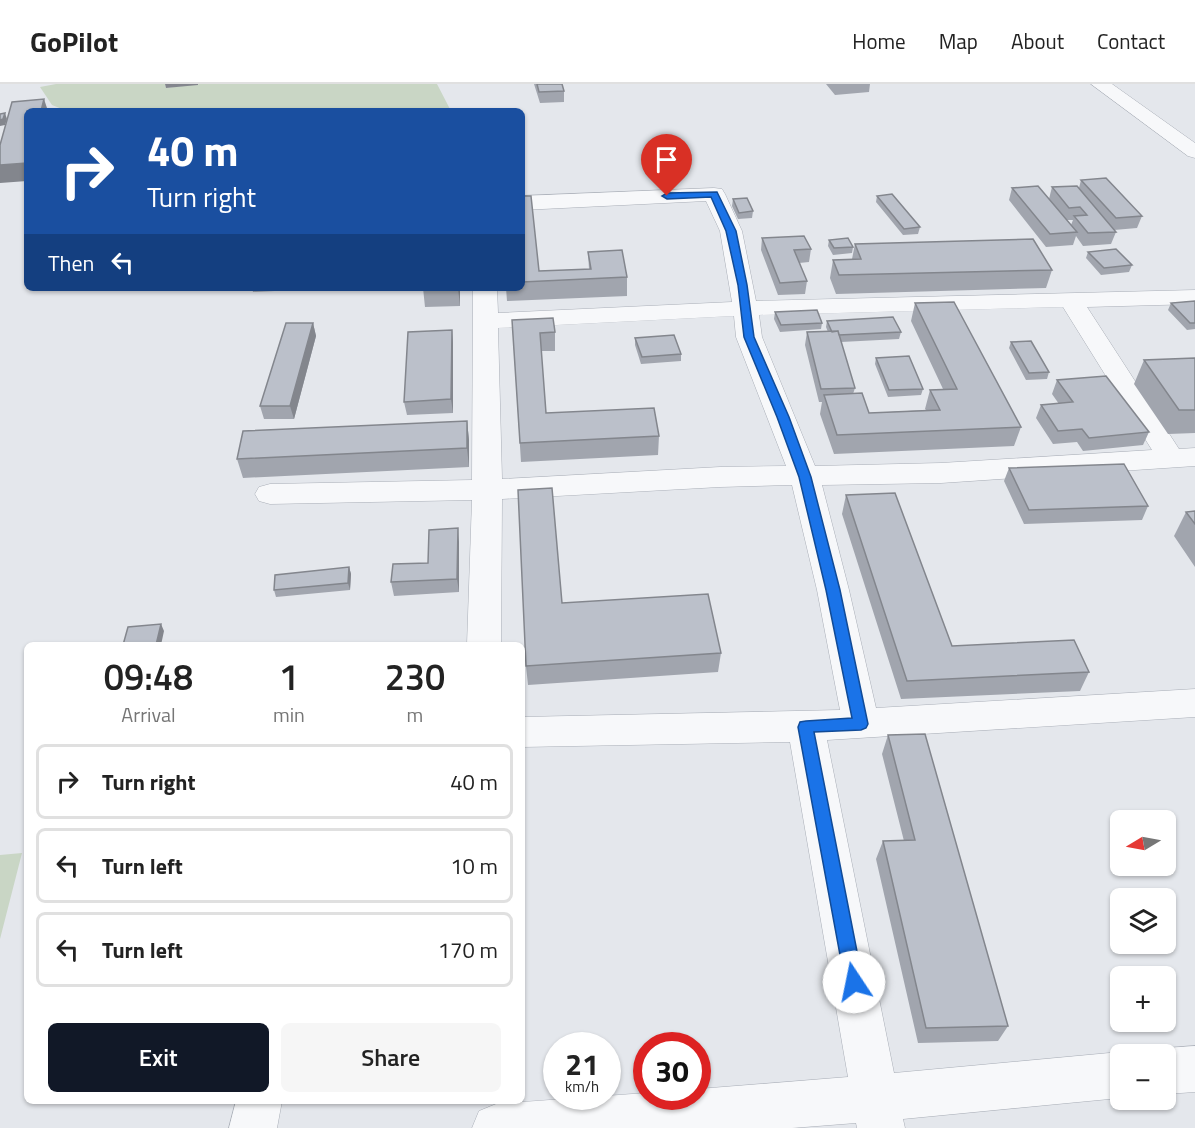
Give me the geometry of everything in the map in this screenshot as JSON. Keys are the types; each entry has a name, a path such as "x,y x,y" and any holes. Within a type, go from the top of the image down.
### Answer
{"street":[{"path":"1100,84 1195,152"},
{"path":"525,203 714,194 731,231 749,337 783,417 805,477 833,590 861,724"},
{"path":"484,642 487,490 485,291"},
{"path":"485,321 605,314 1195,297"},
{"path":"1071,300 1183,458"},
{"path":"270,494 487,490 720,477 941,473 1183,458"},
{"path":"525,732 806,727 1195,703"},
{"path":"806,727 879,1113"},
{"path":"1176,1070 1195,1069"},
{"path":"496,1128 879,1113 1110,1077"},
{"path":"253,1128 258,1104"}],"green space":[{"path":"56,84 165,84 166,88 199,84 437,84 449,108 60,108 52,105 40,87"},
{"path":"22,853 0,939 0,855"}],"building":[{"path":"537,84 562,84 564,91 539,92"},
{"path":"44,99 42,108 24,108 24,163 0,165 0,145 12,102"},
{"path":"5,113 3,119 0,120 0,114"},
{"path":"1106,178 1142,216 1116,218 1081,180"},
{"path":"1038,186 1077,232 1050,234 1012,188"},
{"path":"1077,186 1116,232 1088,233 1074,216 1087,215 1080,207 1069,208 1052,187"},
{"path":"892,194 920,227 904,229 877,196"},
{"path":"525,196 531,196 539,271 591,269 588,252 622,250 627,277 525,282"},
{"path":"747,198 753,211 739,213 733,199"},
{"path":"804,236 811,249 794,250 807,281 780,283 762,238"},
{"path":"848,238 853,247 834,248 829,240"},
{"path":"1033,239 1052,270 839,275 833,260 861,259 855,244"},
{"path":"1116,249 1132,265 1104,268 1088,252"},
{"path":"1195,301 1195,323 1190,323 1171,303"},
{"path":"954,302 1021,427 837,435 824,395 862,393 869,413 940,410 930,390 957,389 915,303"},
{"path":"817,310 822,323 781,325 775,312"},
{"path":"893,317 901,332 839,335 838,331 832,332 827,321"},
{"path":"553,318 555,332 540,333 546,413 654,408 659,436 520,443 512,320"},
{"path":"286,323 313,323 290,406 260,406"},
{"path":"452,330 451,399 404,402 408,332"},
{"path":"838,331 855,388 821,389 807,332"},
{"path":"674,335 681,354 642,357 635,338"},
{"path":"1031,341 1049,372 1029,373 1011,342"},
{"path":"909,356 923,389 889,390 876,358"},
{"path":"1195,358 1195,410 1179,410 1144,360"},
{"path":"1106,376 1149,432 1089,438 1082,429 1058,431 1041,405 1073,402 1057,380"},
{"path":"467,421 467,448 237,459 243,431"},
{"path":"1124,464 1148,506 1029,510 1009,468"},
{"path":"552,488 562,603 708,594 721,653 526,666 518,490"},
{"path":"895,493 952,646 1074,640 1089,672 907,681 846,495"},
{"path":"1195,511 1195,524 1186,512"},
{"path":"458,528 457,579 391,582 393,564 428,563 429,530"},
{"path":"349,567 348,583 274,590 275,575"},
{"path":"161,624 157,642 124,642 128,627"},
{"path":"925,734 1008,1026 926,1028 883,841 915,840 888,735"}],"route":[{"path":"667,196 714,194 731,231 742,285 749,337 783,417 805,477 833,590 861,724 806,727 854,982"}]}
